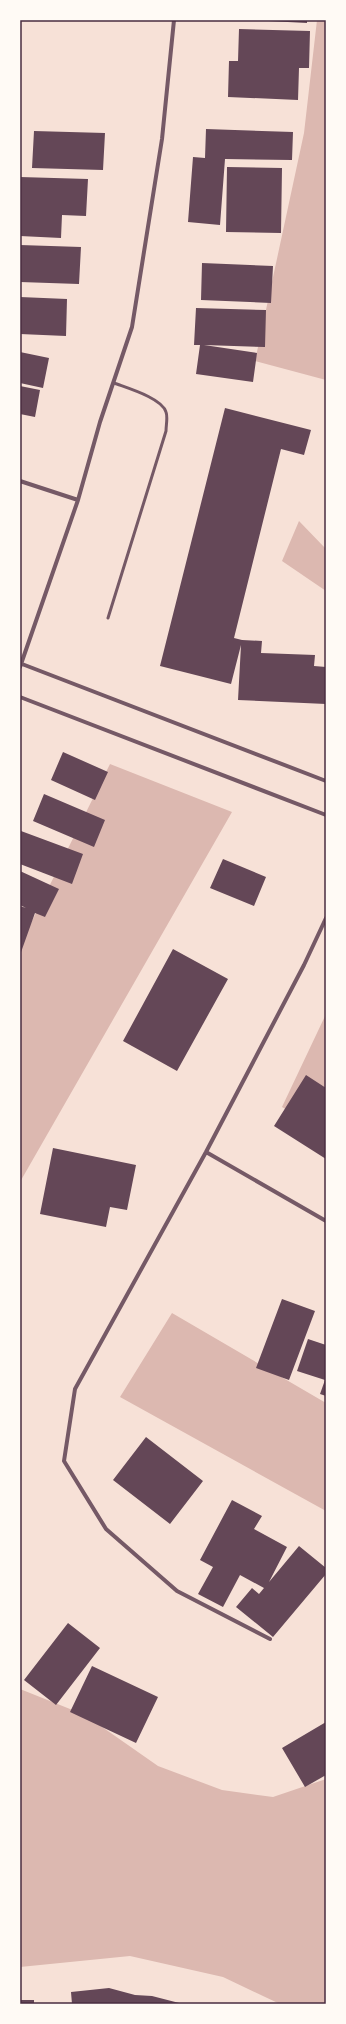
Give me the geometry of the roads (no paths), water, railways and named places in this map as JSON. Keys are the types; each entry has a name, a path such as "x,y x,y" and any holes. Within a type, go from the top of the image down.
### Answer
{"street":[{"path":"174,20 162,139 132,327 78,500 21,666 326,781"},
{"path":"20,481 78,500"},
{"path":"20,697 326,815"},
{"path":"270,1639 177,1591 106,1529 64,1461 75,1389 206,1152 304,965 326,918"},
{"path":"206,1152 326,1221"}],"lane":[{"path":"108,618 166,431 166,412 162,405 156,400 114,383"}]}
